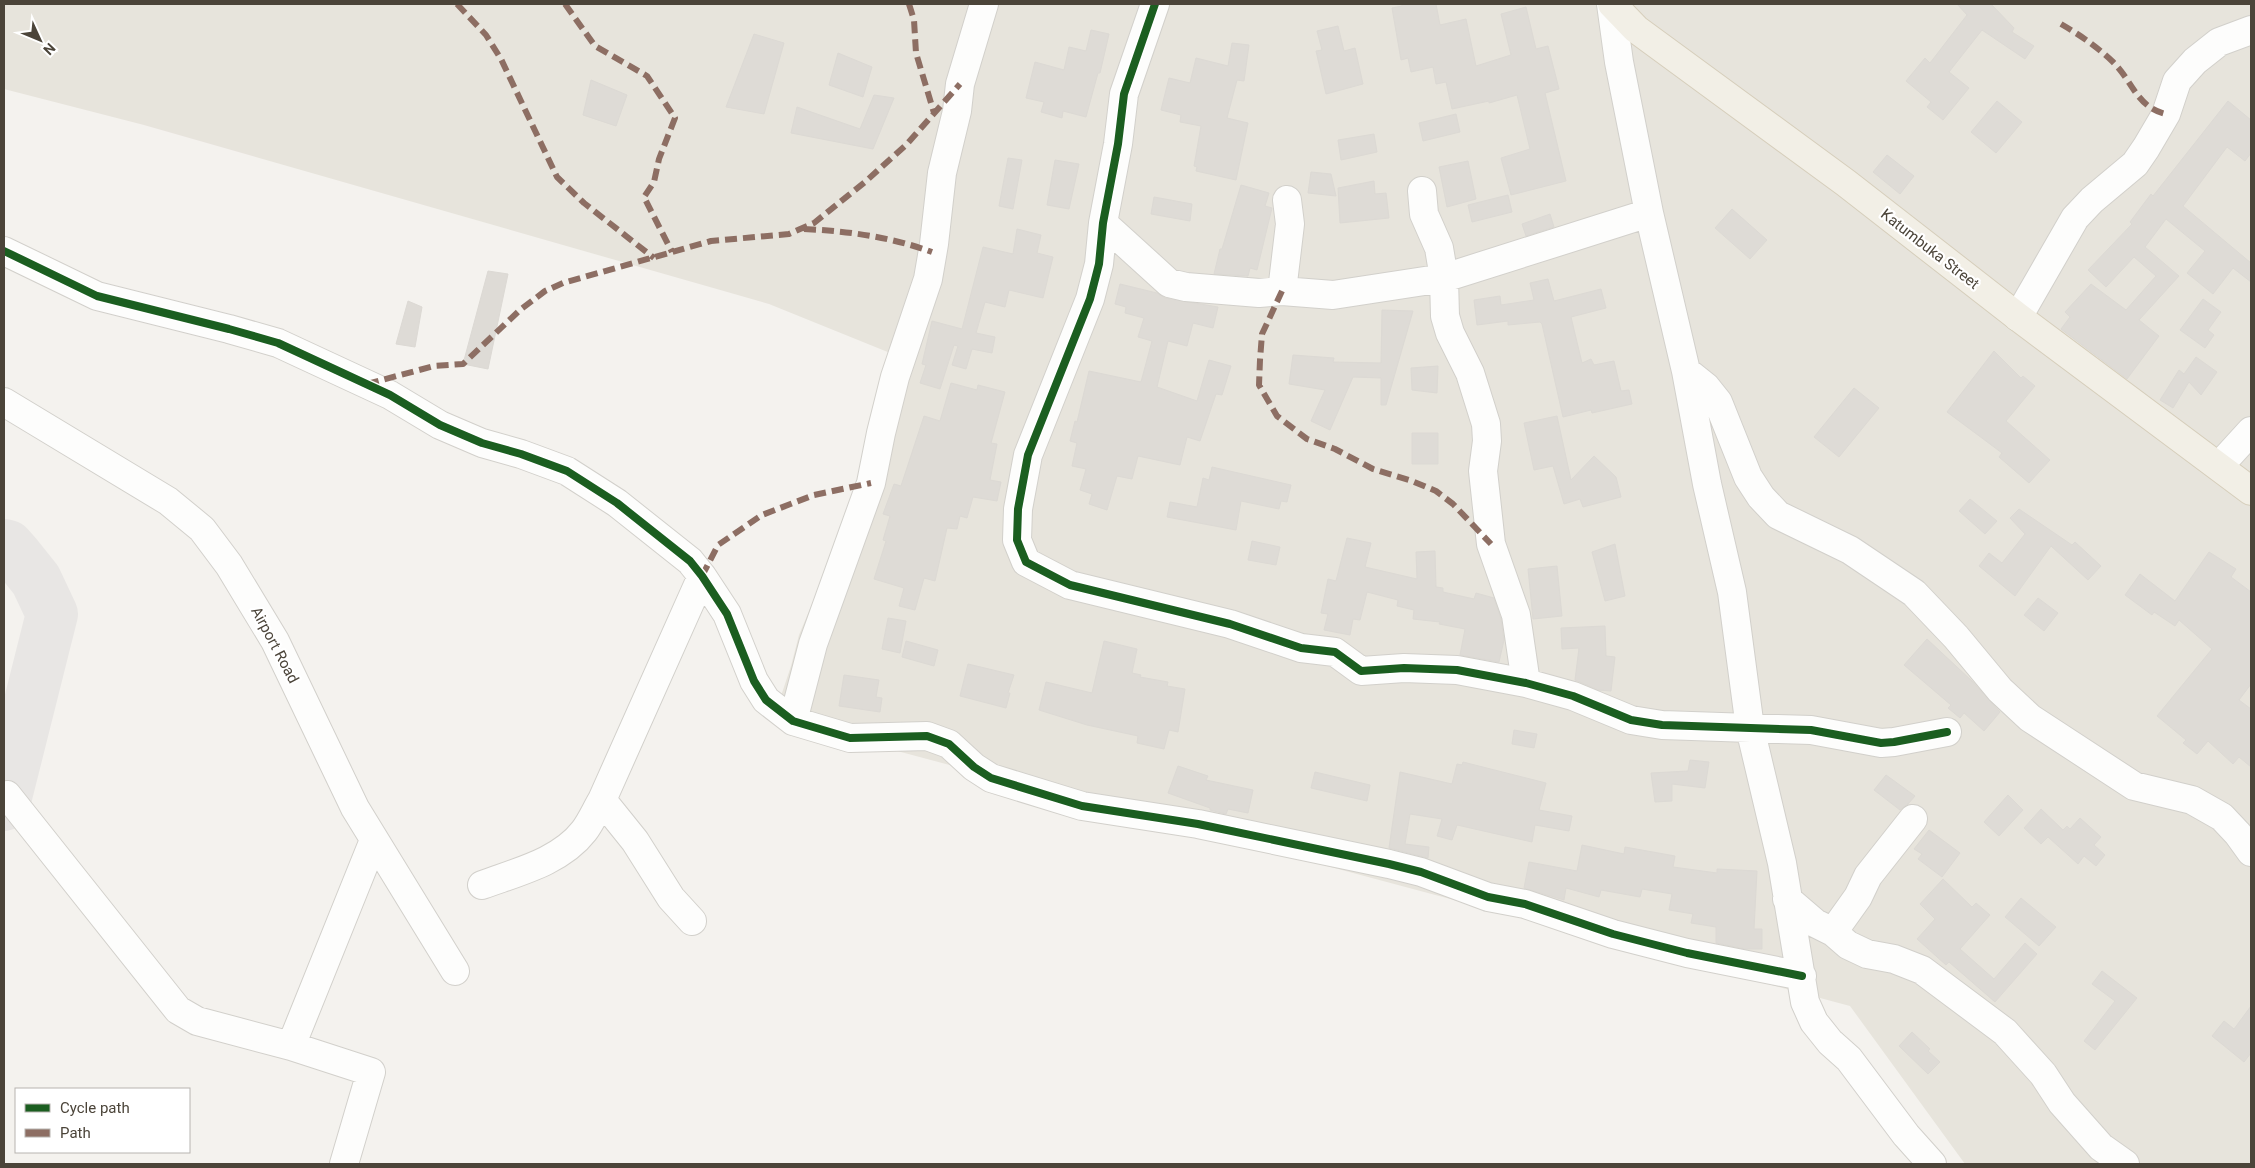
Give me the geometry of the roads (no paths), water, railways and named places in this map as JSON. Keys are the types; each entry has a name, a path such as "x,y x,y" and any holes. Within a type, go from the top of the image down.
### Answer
{"main road":[{"name":"Katumbuka Street","path":"1612,4 1636,28 1846,183 2018,318 2220,466 2251,491"}],"street":[{"path":"793,721 813,644 872,483 881,433 895,377 928,279 942,173 957,111 960,84 984,4"},
{"path":"1155,4 1124,94 1118,144 1103,223 1100,264 1090,300 1028,455 1018,509 1017,540 1026,562 1070,585 1230,624 1301,648 1335,652 1361,671 1404,668 1457,670 1526,683 1573,696 1630,720 1662,725 1811,730 1881,743 1947,732"},
{"path":"1612,4 1619,62 1648,213 1686,371 1707,484 1732,592 1750,728 1774,822 1805,1002 1814,1022 1830,1042 1849,1060 1906,1135 1932,1164"},
{"path":"2018,318 2075,218 2092,200 2135,164 2146,148 2166,114 2177,81 2195,61 2219,42 2251,30"},
{"path":"1422,191 1424,214 1439,248 1444,278 1445,316 1450,334 1470,373 1486,424 1487,442 1483,471 1491,544 1516,615 1526,683"},
{"path":"1282,292 1290,224 1287,200"},
{"path":"1103,223 1169,283 1186,287 1259,293 1282,292 1333,295 1444,278 1648,213"},
{"path":"4,251 97,296 229,329 278,344 390,395 440,425 482,443 567,470 617,503 690,561 727,614 754,681 766,700 793,721 850,738 927,736 949,744 974,767 991,778 1082,806 1198,824 1389,864 1420,872 1488,896 1525,904 1613,934 1687,953 1802,976"},
{"path":"1686,371 1706,387 1718,402 1748,477 1761,497 1778,515 1850,550 1914,593 1956,637 2000,690 2030,718 2134,786 2192,800 2222,817 2251,852"},
{"name":"Airport Road","path":"4,402 168,501 202,529 229,566 275,641 355,808 455,972"},
{"path":"2220,466 2251,431"},
{"path":"482,885 554,857 576,840 586,829 602,800 702,576"},
{"path":"6,795 178,1010 197,1021 291,1046 371,1072 344,1164"},
{"path":"602,800 635,840 671,898 692,921"},
{"path":"1833,932 1858,897 1868,876 1913,818"},
{"path":"291,1046 374,840"},
{"path":"1787,899 1815,923 1833,932 1848,945 1867,954 1894,959 1922,970 2005,1032 2043,1074 2062,1103 2100,1147 2125,1164"}]}
